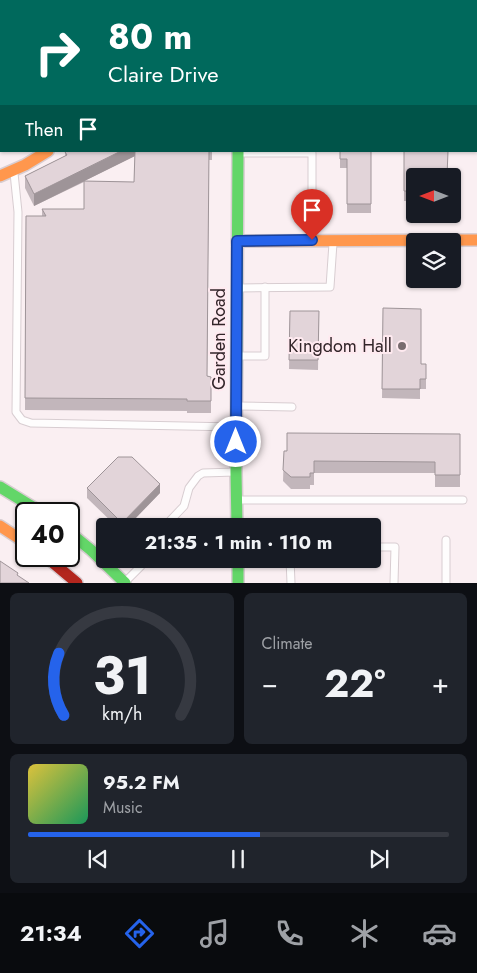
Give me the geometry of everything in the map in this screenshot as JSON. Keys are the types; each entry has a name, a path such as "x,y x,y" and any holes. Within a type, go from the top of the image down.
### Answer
{"street":[{"path":"0,176 14,172 46,152"},
{"name":"Garden Road","path":"237,518 238,152"},
{"path":"237,241 477,240"},
{"path":"0,487 24,502"},
{"path":"0,526 15,535"},
{"path":"80,541 125,583"},
{"path":"58,567 77,583"},
{"path":"238,568 238,583"}],"lane":[{"path":"238,152 312,153 312,240"},
{"path":"14,172 18,212 16,412 22,420 31,423 236,427"},
{"path":"237,288 330,286 334,240"},
{"path":"236,356 265,356 265,287"},
{"path":"236,406 292,407"},
{"path":"173,518 184,506 189,488 198,476 204,472 236,472"},
{"path":"237,500 463,500"},
{"path":"446,540 446,583"},
{"path":"381,547 395,547 394,583"},
{"path":"125,583 138,568"},
{"path":"290,568 291,583"}],"building":[{"path":"65,152 119,152 34,194 25,176 67,155"},
{"path":"135,152 209,152 207,376 211,377 211,401 187,401 187,399 25,398 26,216 46,216 42,209 84,209 84,181 134,182"},
{"path":"340,152 371,152 371,204 347,204 347,159 340,159"},
{"path":"404,152 448,152 447,168 406,168 406,191 404,191"},
{"name":"Kingdom Hall","path":"383,308 421,309 421,364 426,364 426,379 420,379 420,389 382,389"},
{"path":"290,311 319,311 318,360 289,360"},
{"path":"287,433 460,434 460,475 435,475 435,462 314,461 314,473 310,473 310,477 291,477 283,470 284,451 287,451"},
{"path":"118,457 132,457 160,484 127,518 117,518 87,488"},
{"path":"0,561 18,573 17,575 29,583 0,583"}],"traffic: fast":[{"path":"237,518 238,152"},
{"path":"0,487 24,502"},
{"path":"80,541 125,583"},
{"path":"238,568 238,583"}],"traffic: slow":[{"path":"0,176 25,165 46,152"},
{"path":"237,241 477,240"},
{"path":"0,526 15,536"}],"traffic: jam":[{"path":"58,567 77,583"}],"place":[{"name":"Kingdom Hall","path":"402,346"}],"route":[{"path":"236,442 237,241 312,240"}]}
